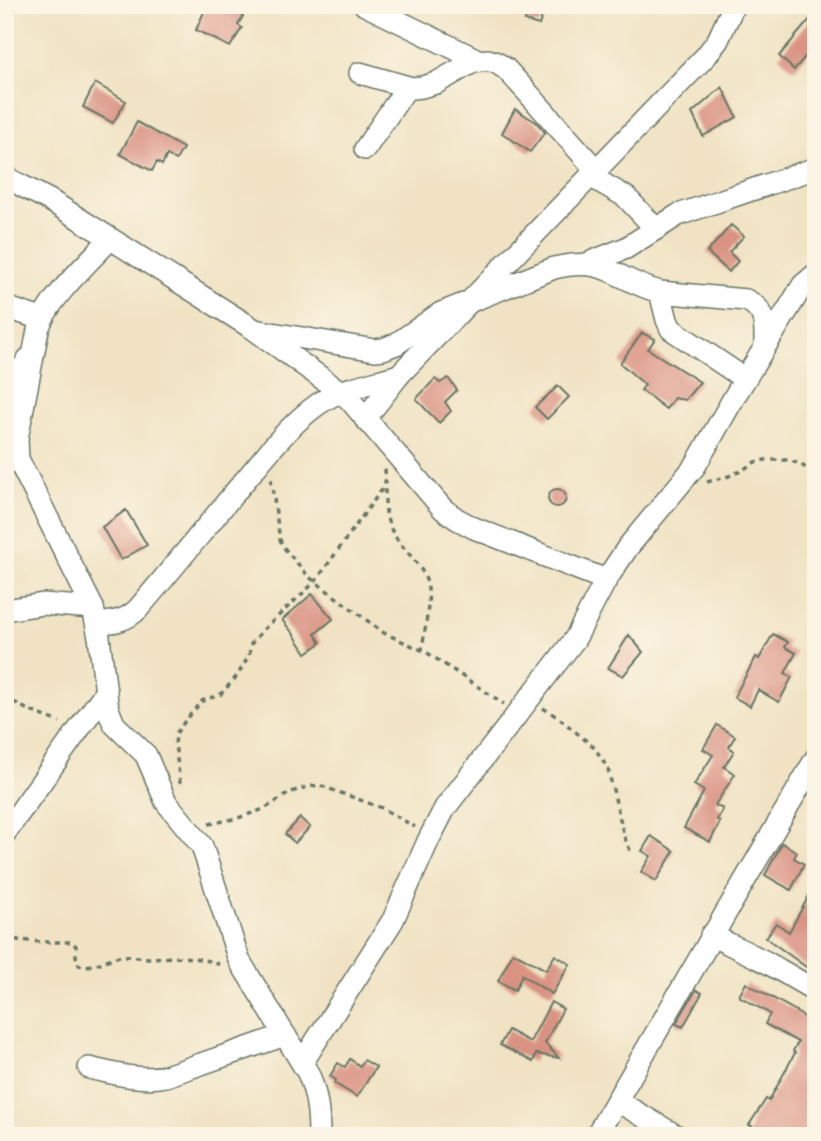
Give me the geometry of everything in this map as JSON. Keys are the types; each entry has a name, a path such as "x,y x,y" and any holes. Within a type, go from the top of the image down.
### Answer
{"street":[{"path":"365,5 480,61"},
{"path":"365,419 399,375 706,56 718,40 734,5"},
{"path":"360,73 412,88 428,86 472,62 488,60 497,63 506,69 593,173 626,197 656,229"},
{"path":"365,149 407,87"},
{"path":"586,264 626,248 678,215 816,168"},
{"path":"5,177 51,201 255,330 341,392 443,509 457,519 606,580"},
{"path":"110,239 41,319 18,439 18,459 95,616 108,709 114,724 146,755 166,803 202,846 239,960 314,1087 318,1102 319,1136"},
{"path":"255,330 375,350 383,349 396,344 440,313 554,268 586,264 605,267 648,289 660,292 746,300 754,304 764,318 765,346"},
{"path":"302,1063 393,920 445,808 575,639 606,580 628,547 695,466 803,285 816,274"},
{"path":"660,292 671,329 745,379"},
{"path":"5,307 41,319"},
{"path":"5,396 34,348"},
{"path":"5,610 43,604 119,621 132,615 291,428 313,408 328,397 341,392 399,375"},
{"path":"5,833 106,691"},
{"path":"596,1136 815,760"},
{"path":"711,935 816,991"},
{"path":"89,1068 128,1077 166,1076 285,1035"},
{"path":"617,1101 677,1136"}],"path":[{"path":"266,457 280,540 314,582 384,633 422,650 523,706 559,718 578,733 595,748 608,769 624,836 632,855"},
{"path":"678,488 729,476 755,462 765,460 786,460 801,464 816,478"},
{"path":"384,461 386,517 393,533 420,566 426,580 428,591 422,650"},
{"path":"180,785 177,732 202,701 221,694 237,676 251,644 314,582 385,485"},
{"path":"5,696 54,720 82,724"},
{"path":"184,826 238,818 264,808 291,792 319,785 382,808 430,836"},
{"path":"5,939 72,942 76,946 76,962 86,967 122,956 186,956 221,965"}],"building":[{"path":"207,5 225,5 243,16 238,25 242,28 230,47 196,30"},
{"path":"528,5 546,5 539,25 525,21"},
{"path":"816,12 816,44 794,70 779,56"},
{"path":"95,83 126,101 113,123 83,107"},
{"path":"722,87 737,117 703,136 692,113"},
{"path":"515,109 536,122 545,132 530,152 502,133"},
{"path":"137,122 183,148 176,160 167,155 162,165 157,162 152,171 120,154"},
{"path":"731,225 744,236 729,252 738,261 729,272 707,252"},
{"path":"642,333 655,339 648,349 700,382 685,400 674,398 666,409 641,390 645,385 620,363"},
{"path":"448,378 457,390 445,402 451,411 439,423 416,399 435,379 440,383"},
{"path":"558,386 569,397 547,419 535,407"},
{"path":"553,489 561,489 566,498 564,505 553,507 548,502 548,494"},
{"path":"126,510 147,545 121,560 102,527"},
{"path":"312,594 333,619 315,634 321,643 306,653 282,620"},
{"path":"773,634 788,642 785,647 796,653 785,673 792,677 779,702 758,690 750,706 734,697 756,657 759,659"},
{"path":"629,635 643,652 623,676 608,668"},
{"path":"717,725 735,736 729,747 734,751 724,767 735,774 715,805 723,809 710,842 684,828 704,791 694,785 713,755 703,749"},
{"path":"300,818 310,827 295,843 285,834"},
{"path":"651,836 674,851 656,881 641,872 651,856 642,851"},
{"path":"782,843 797,852 794,858 804,864 791,890 765,875"},
{"path":"816,883 816,974 766,938 776,923 789,932"},
{"path":"513,952 546,970 555,955 570,964 552,994 522,975 515,990 498,981"},
{"path":"746,983 816,1024 816,1130 809,1125 803,1136 747,1136 752,1126 749,1125 766,1099 769,1101 795,1053 793,1051 798,1042 765,1024 770,1014 739,996"},
{"path":"696,990 702,993 683,1027 676,1024"},
{"path":"551,1002 563,1009 545,1043 559,1058 536,1054 533,1062 500,1045 508,1030 530,1042"},
{"path":"350,1059 360,1066 364,1060 376,1067 357,1097 334,1083 336,1080 330,1076 338,1063 345,1067"}]}
